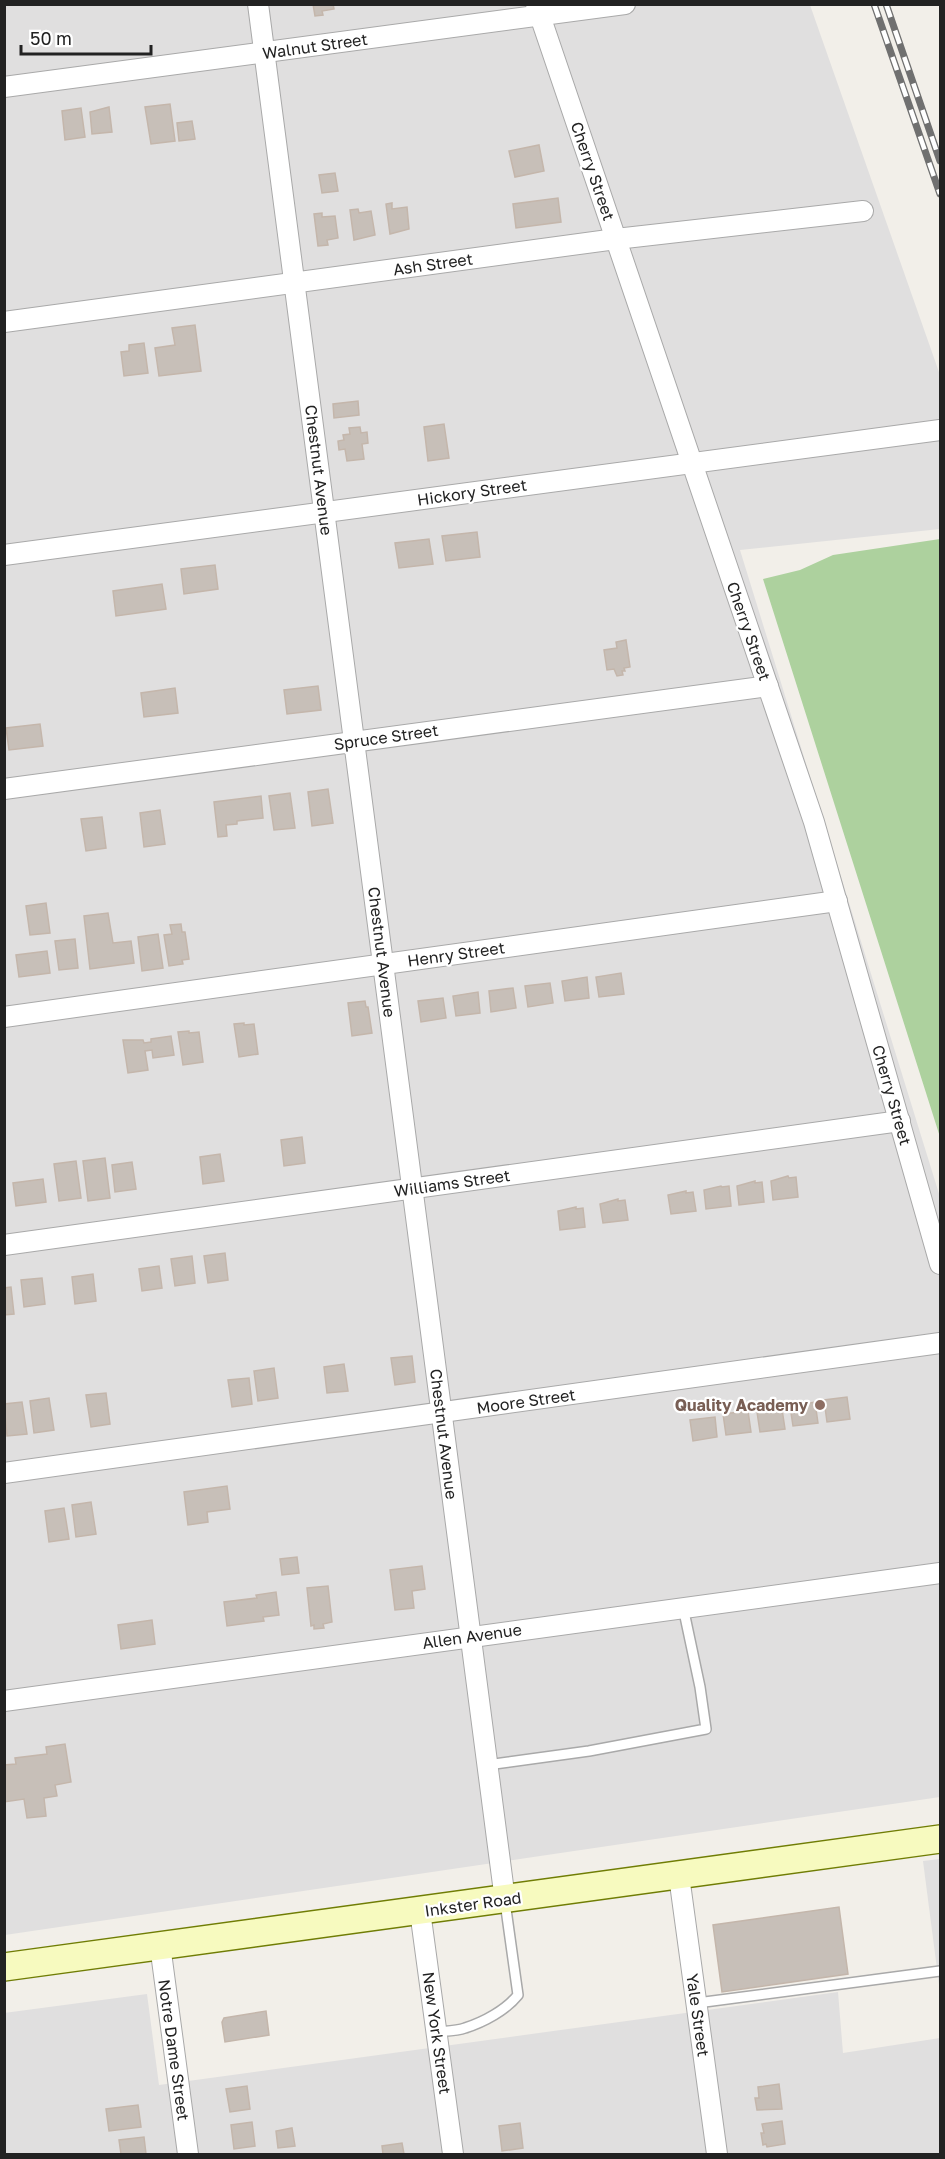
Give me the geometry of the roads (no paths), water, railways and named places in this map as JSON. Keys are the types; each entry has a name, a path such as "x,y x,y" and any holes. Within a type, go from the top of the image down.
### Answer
{"main road":[{"name":"Inkster Road","path":"4,1967 940,1839"}],"street":[{"name":"Chestnut Avenue","path":"258,4 505,1900"},
{"name":"Walnut Street","path":"4,87 264,52 538,10 625,4"},
{"name":"Cherry Street","path":"538,10 814,822 940,1264"},
{"name":"Ash Street","path":"4,322 616,239 863,210"},
{"name":"Hickory Street","path":"4,555 940,430"},
{"name":"Spruce Street","path":"4,789 768,686"},
{"name":"Henry Street","path":"4,1017 837,901"},
{"name":"Williams Street","path":"4,1245 900,1121"},
{"name":"Moore Street","path":"4,1473 940,1343"},
{"name":"Allen Avenue","path":"4,1701 940,1573"},
{"name":"Yale Street","path":"679,1876 717,2154"},
{"name":"New York Street","path":"420,1911 453,2154"},
{"name":"Notre Dame Street","path":"160,1945 188,2154"}],"lane":[{"path":"487,1765 590,1751 706,1729 700,1687 683,1607"},
{"path":"436,2032 463,2029 473,2025 510,2005 518,1995 505,1900"},
{"path":"697,2003 940,1971"}],"railway":[{"path":"874,4 940,194"},
{"path":"886,4 940,161"}],"place":[{"name":"Quality Academy","path":"820,1405"}]}
